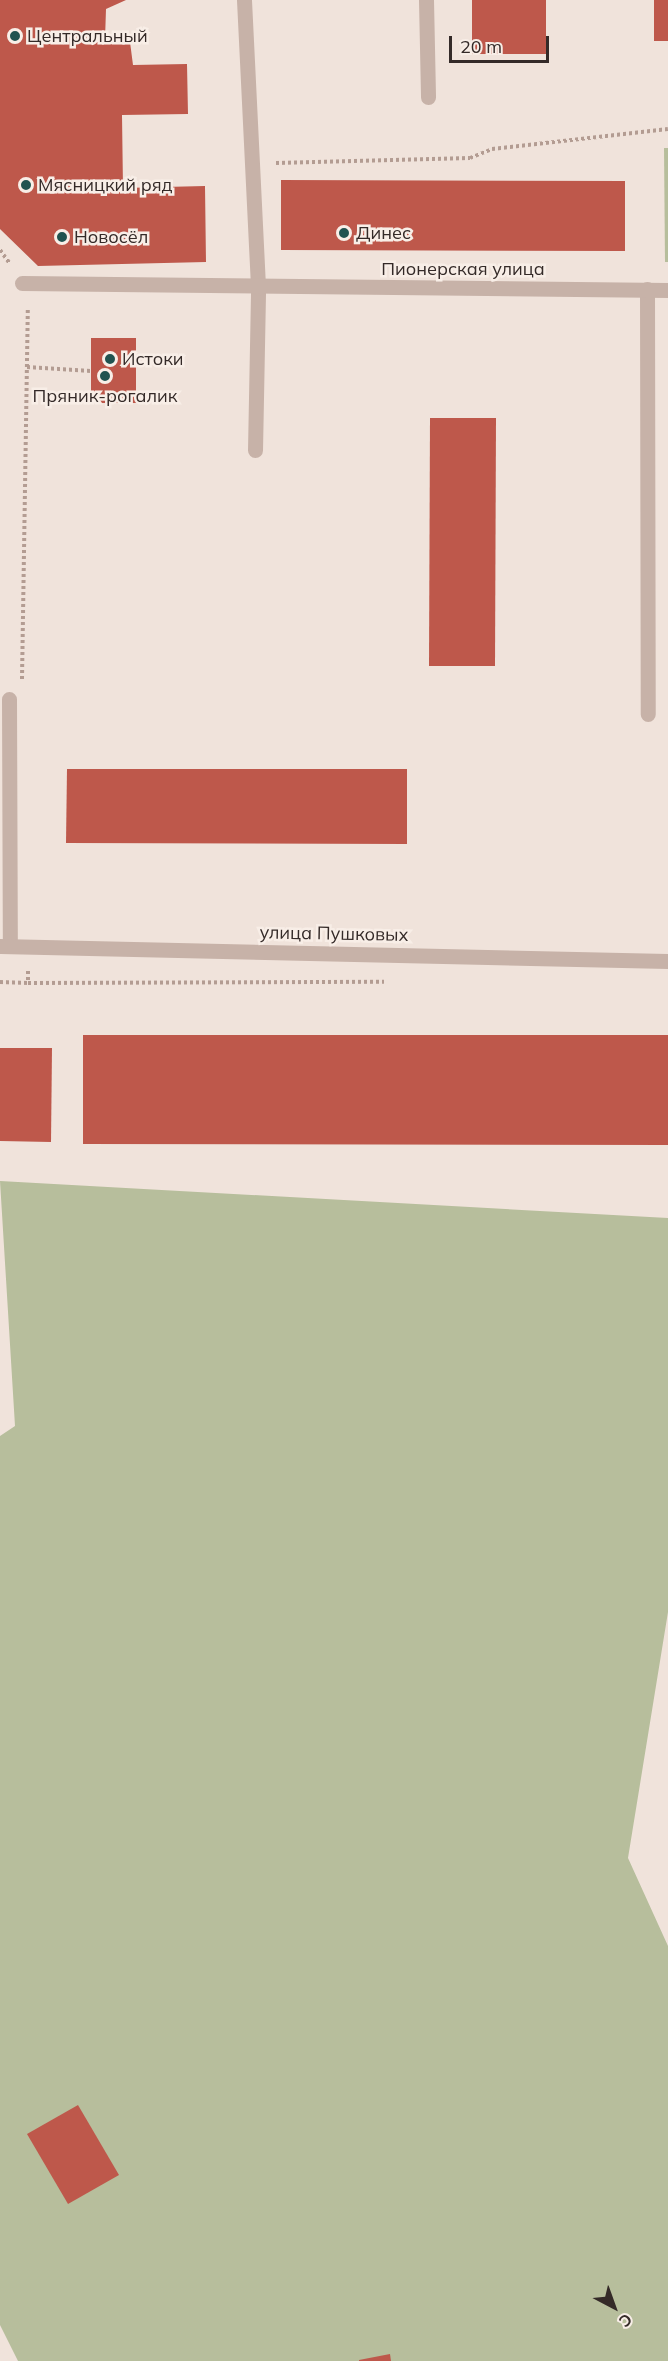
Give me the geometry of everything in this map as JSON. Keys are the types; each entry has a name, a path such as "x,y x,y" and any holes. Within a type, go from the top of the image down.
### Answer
{"street":[{"path":"244,0 258,288 255,450"},
{"path":"426,0 428,97"},
{"name":"Пионерская улица","path":"22,283 258,288 668,290"},
{"path":"647,290 648,714"},
{"path":"5,946 15,695"},
{"name":"улица Пушковых","path":"5,946 668,961"}],"path":[{"path":"252,164 470,158 492,149 668,129"},
{"path":"15,695 28,302"},
{"path":"27,367 91,371"},
{"path":"27,946 28,983"},
{"path":"0,982 396,982"}],"green space":[{"path":"664,148 668,148 668,262 665,262"},
{"path":"0,1181 668,1218 668,1612 628,1858 668,1946 668,2361 18,2361 0,2325 0,1436 15,1426"}],"building":[{"path":"0,0 126,0 106,9 105,40 130,42 133,65 187,64 188,114 122,115 123,188 205,186 206,262 38,266 0,229"},
{"path":"472,0 546,0 546,54 472,54"},
{"path":"654,0 668,0 668,41 654,41"},
{"path":"281,180 625,181 625,251 281,250"},
{"path":"91,338 136,338 136,403 91,403"},
{"path":"430,418 496,418 495,666 429,666"},
{"path":"67,769 407,769 407,844 66,843"},
{"path":"83,1035 668,1035 668,1145 83,1144"},
{"path":"0,1048 52,1048 51,1142 0,1141"},
{"path":"78,2105 119,2175 68,2204 27,2134"},
{"path":"390,2354 391,2361 359,2361 359,2360"}],"place":[{"name":"Центральный","path":"15,36"},
{"name":"Мясницкий ряд","path":"26,185"},
{"name":"Динес","path":"344,233"},
{"name":"Новосёл","path":"62,237"},
{"name":"Истоки","path":"110,359"},
{"name":"Пряник-рогалик","path":"105,376"}]}
